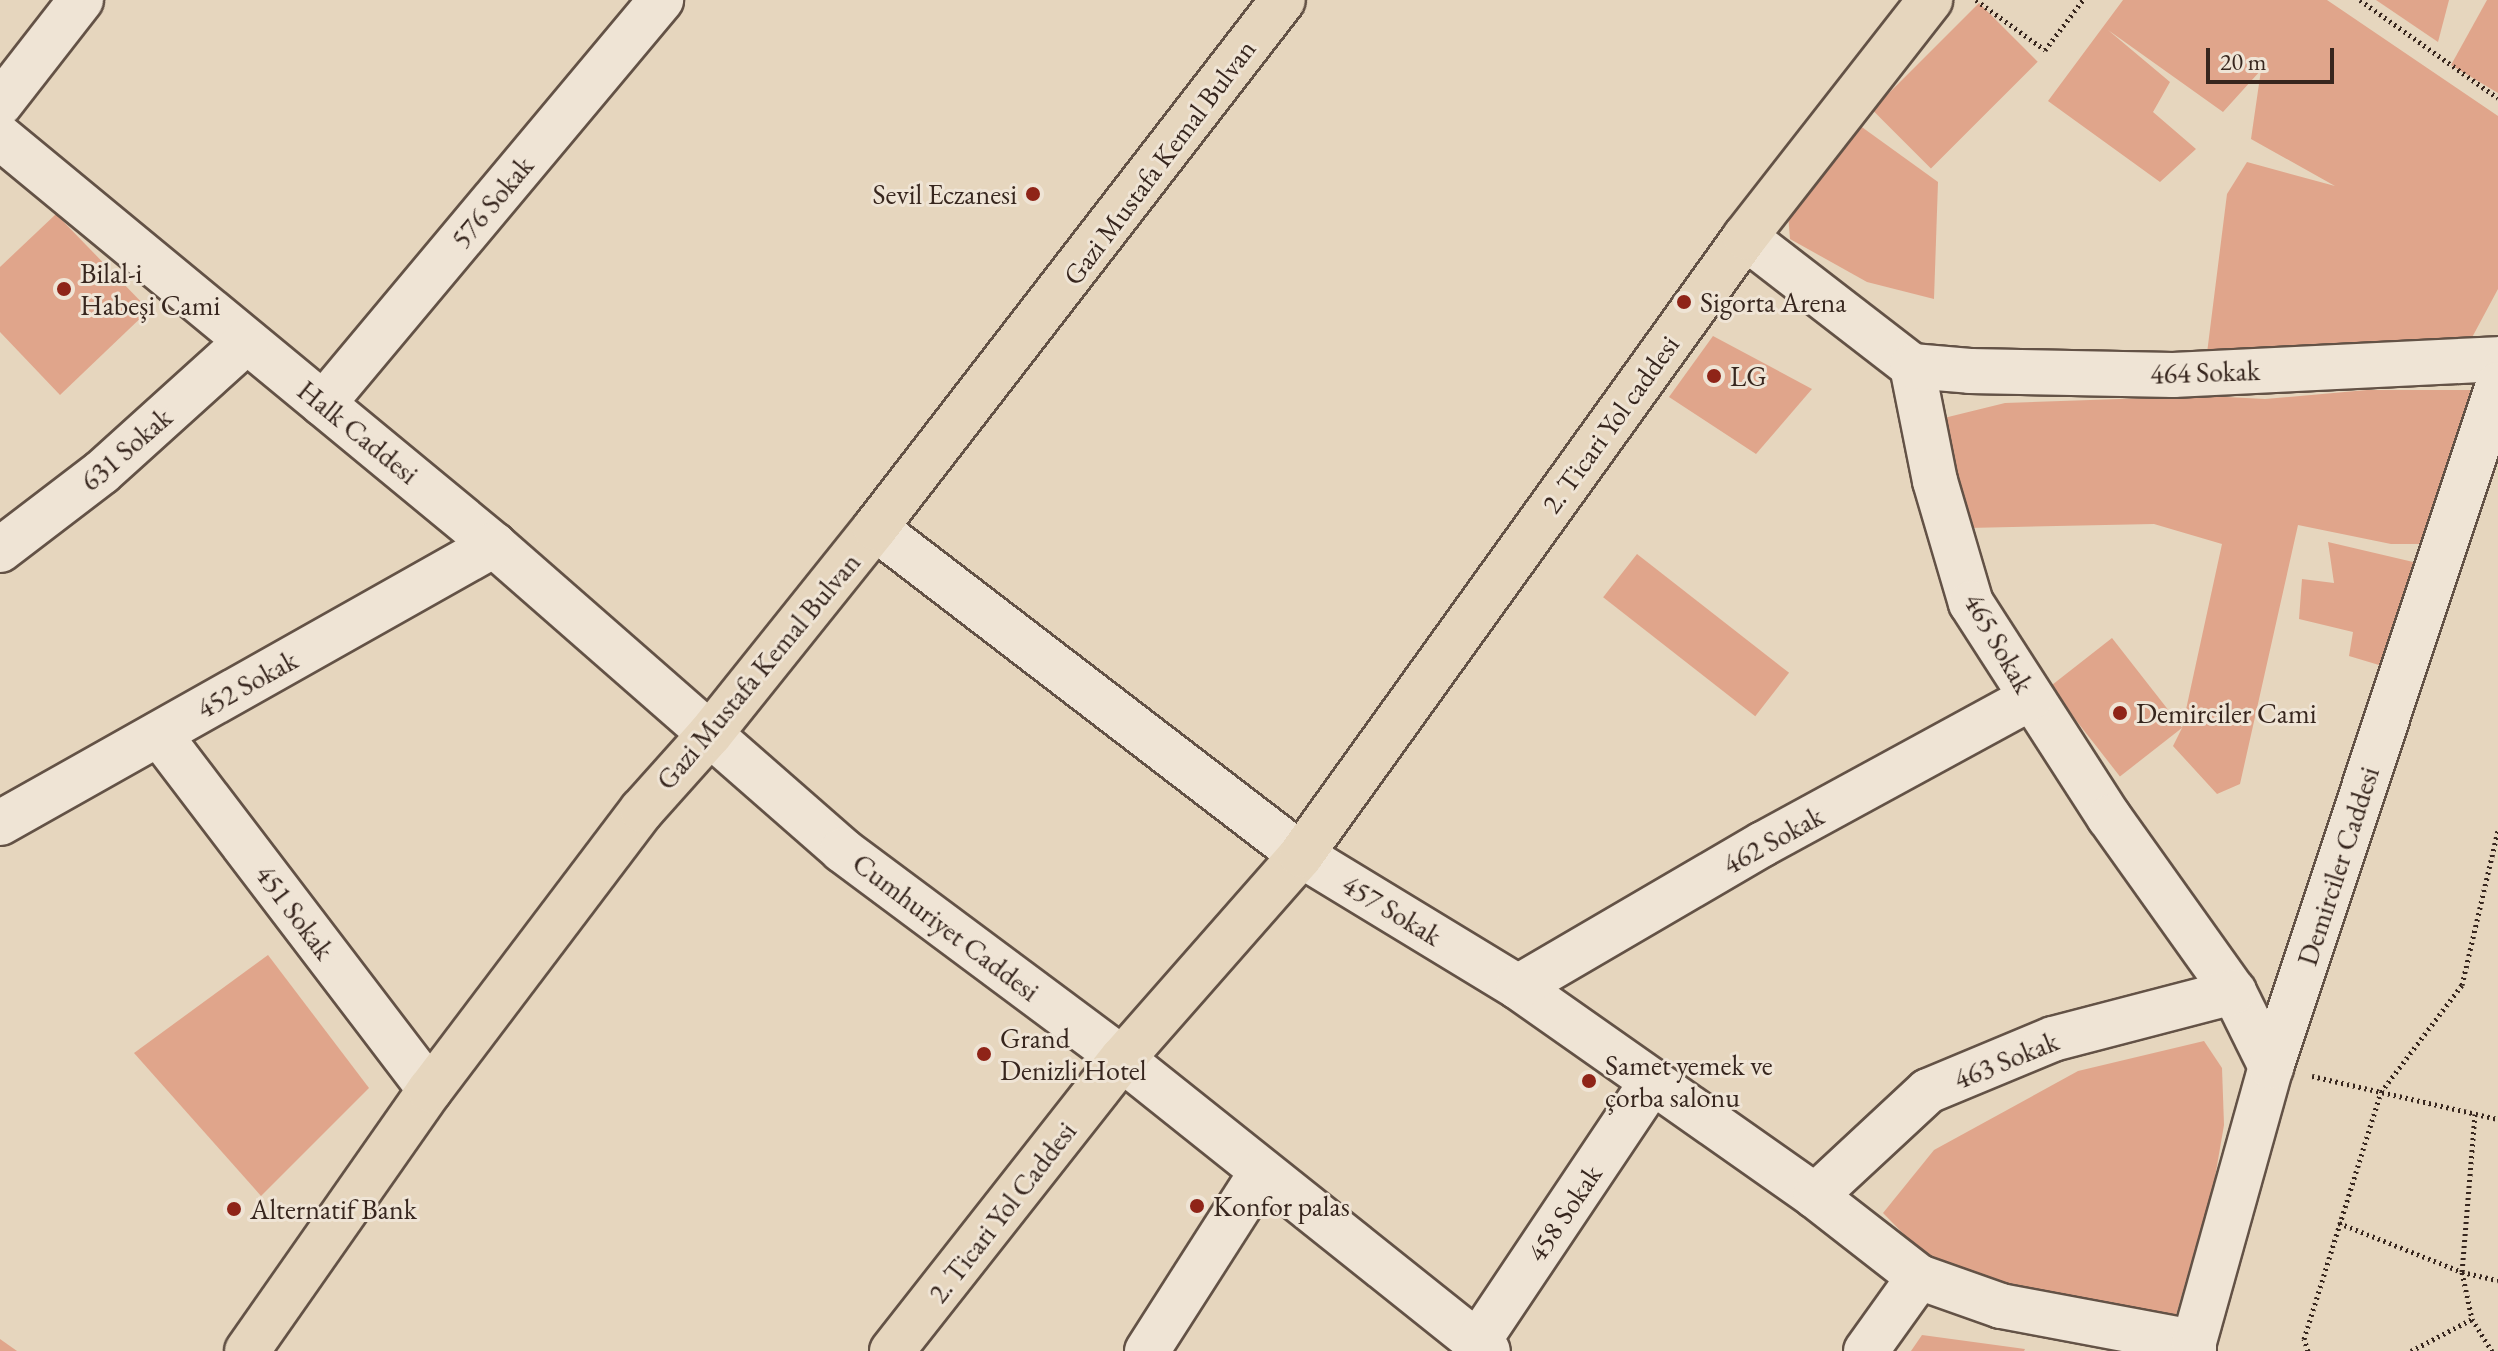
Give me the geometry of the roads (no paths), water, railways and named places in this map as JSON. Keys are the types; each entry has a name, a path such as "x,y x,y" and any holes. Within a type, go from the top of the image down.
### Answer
{"main road":[{"name":"Gazi Mustafa Kemal Bulvan","path":"247,1351 430,1090 642,810 710,734 875,528 1283,0"},
{"name":"2. Ticari Yol caddesi","path":"1301,855 1745,237 1930,0"},
{"name":"2. Ticari Yol Caddesi","path":"892,1351 1122,1059 1301,855"}],"street":[{"path":"0,104 81,0"},
{"name":"576 Sokak","path":"323,404 661,0"},
{"name":"Halk Caddesi","path":"0,137 494,545 710,734"},
{"path":"1745,237 1912,366"},
{"name":"631 Sokak","path":"0,550 102,472 247,341"},
{"name":"464 Sokak","path":"1912,366 1970,371 2173,375 2498,359"},
{"name":"465 Sokak","path":"1912,366 1935,481 1971,603 2031,698 2234,992 2271,1067"},
{"name":"Demirciler Caddesi","path":"2194,1346 2271,1067 2498,385"},
{"name":"457 Sokak","path":"875,528 1301,855 1518,987 1815,1196 1919,1277 2001,1306 2194,1346"},
{"name":"452 Sokak","path":"0,823 494,545"},
{"name":"462 Sokak","path":"1518,987 1763,844 2031,698"},
{"name":"451 Sokak","path":"159,734 430,1090"},
{"name":"Cumhuriyet Caddesi","path":"710,734 842,850 1122,1059 1261,1173 1483,1347"},
{"name":"463 Sokak","path":"1815,1196 1928,1091 2053,1039 2234,992"},
{"name":"458 Sokak","path":"1483,1347 1651,1083"},
{"path":"1163,1345 1261,1173"},
{"path":"1866,1351 1919,1277"}],"place":[{"name":"Sevil Eczanesi","path":"1033,194"},
{"name":"Bilal-i Habeşi Cami","path":"64,289"},
{"name":"Sigorta Arena","path":"1684,302"},
{"name":"LG","path":"1714,376"},
{"name":"Demirciler Cami","path":"2120,713"},
{"name":"Grand Denizli Hotel","path":"984,1054"},
{"name":"Samet yemek ve çorba salonu","path":"1589,1081"},
{"name":"Konfor palas","path":"1197,1206"},
{"name":"Alternatif Bank","path":"234,1209"}]}
